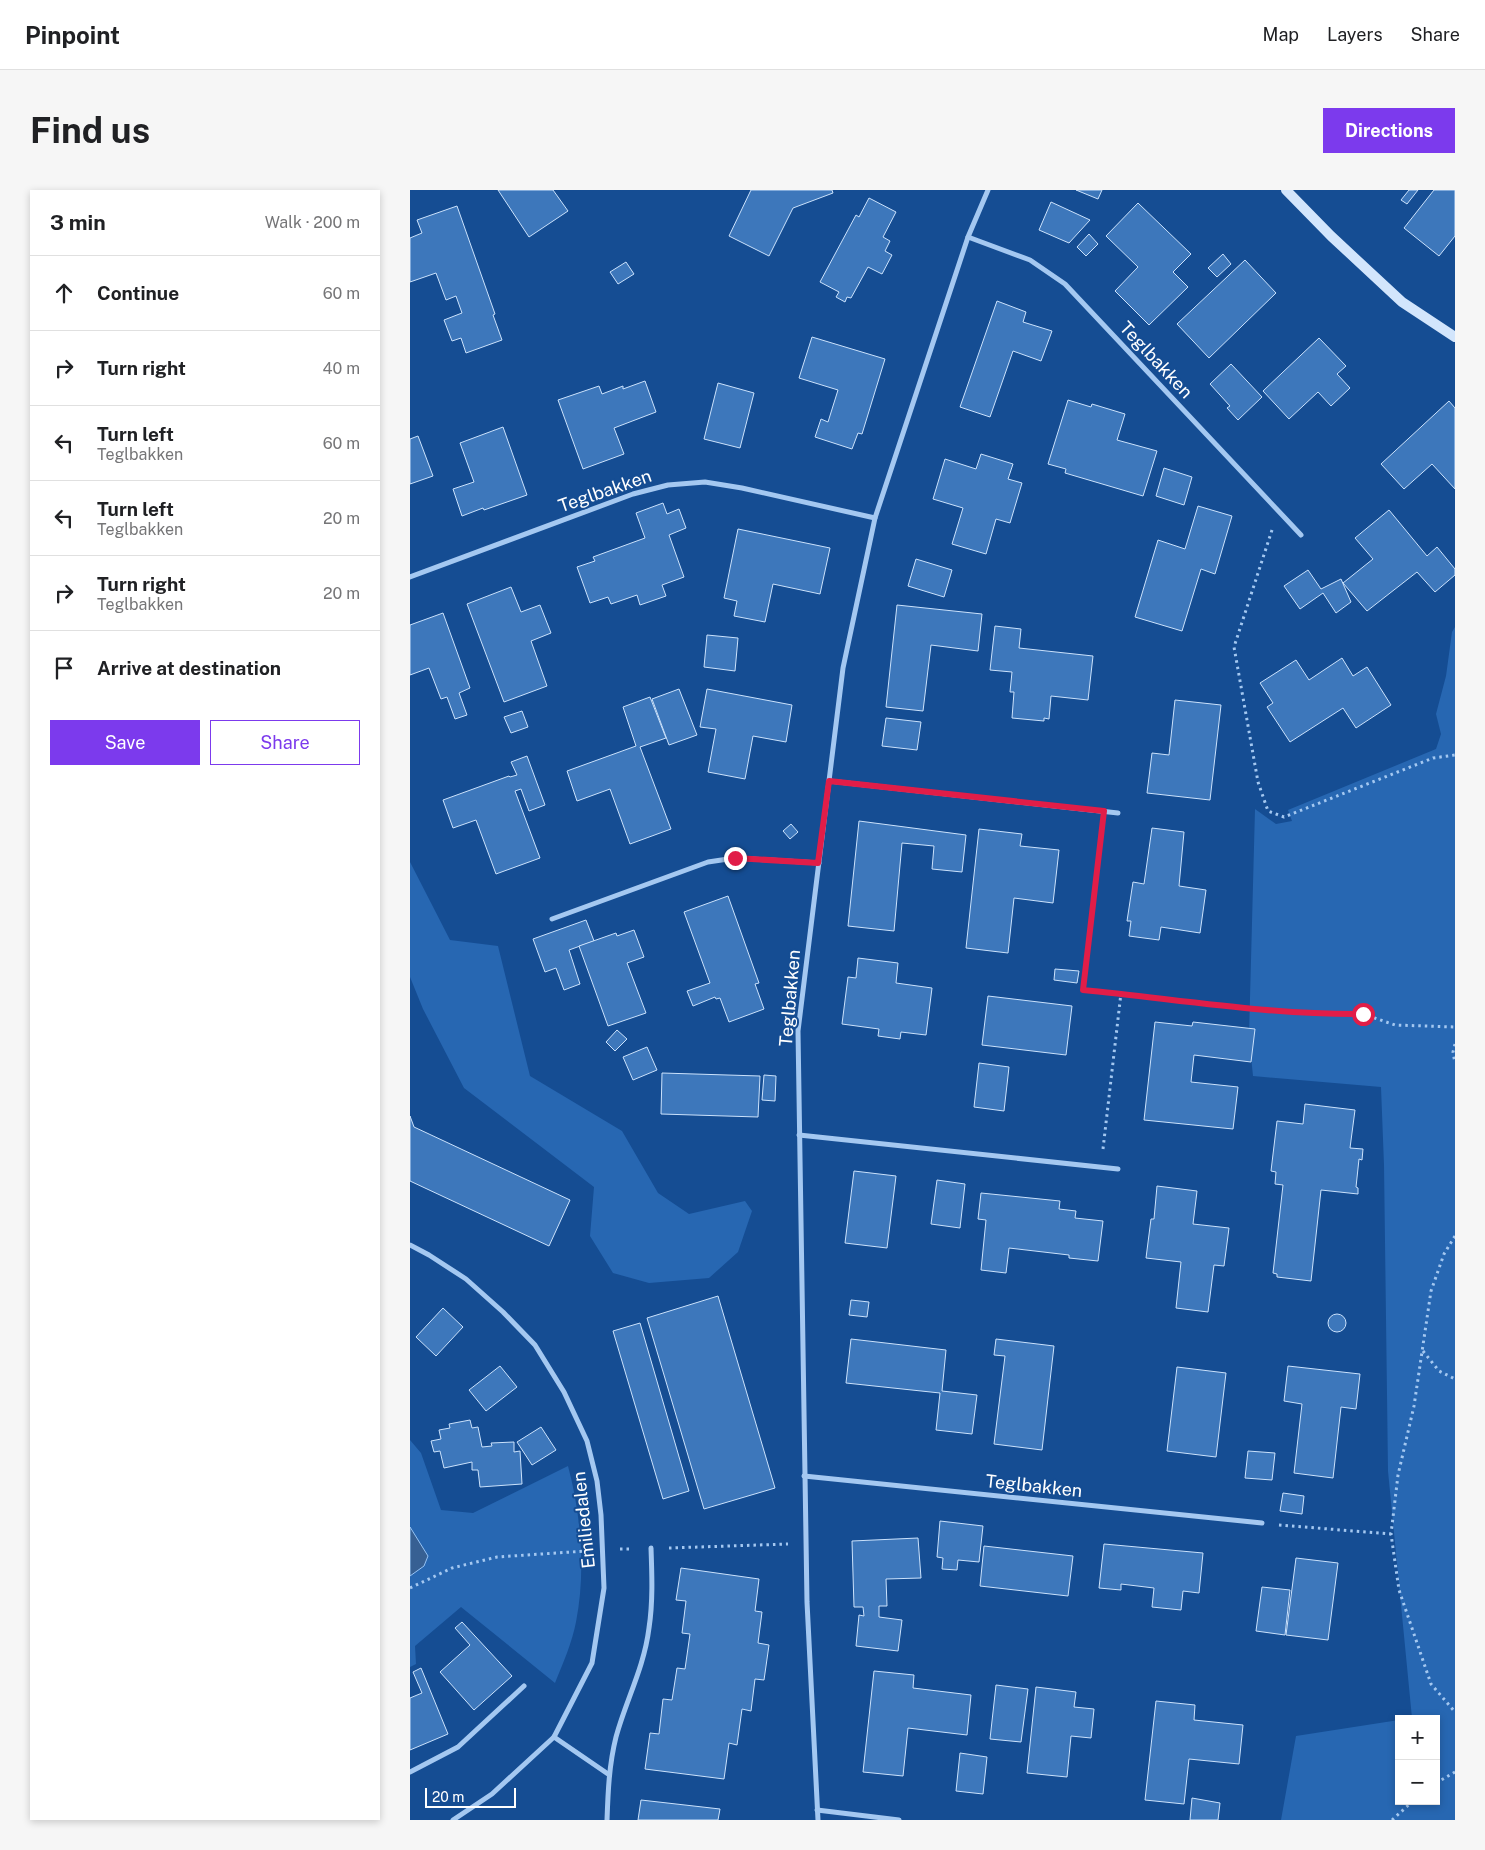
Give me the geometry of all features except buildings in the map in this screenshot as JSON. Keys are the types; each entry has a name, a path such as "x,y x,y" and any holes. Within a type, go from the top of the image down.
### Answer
{"street":[{"name":"Teglbakken","path":"818,1820 806,1602 798,1031 843,668 875,518 968,237 988,190"},
{"path":"1286,190 1331,236 1402,302 1455,337"},
{"name":"Teglbakken","path":"968,237 1030,260 1065,284 1301,535"},
{"name":"Teglbakken","path":"410,577 633,494 668,485 705,482 742,488 875,518"},
{"path":"829,781 1118,813"},
{"path":"552,919 708,862 735,858 818,863"},
{"path":"799,1135 1118,1169"},
{"name":"Emiliedalen","path":"410,1246 429,1255 466,1279 503,1312 535,1345 564,1392 587,1441 597,1481 601,1515 604,1588 592,1663 554,1737 492,1794 453,1820"},
{"name":"Teglbakken","path":"804,1476 1262,1523"},
{"path":"607,1820 608,1774 616,1736 639,1675 649,1628 652,1572 651,1548"},
{"path":"410,1772 458,1747 524,1686"},
{"path":"554,1737 608,1774"},
{"path":"817,1810 899,1820"}],"path":[{"path":"1278,510 1234,647 1258,782 1268,810 1284,817 1433,758 1455,755"},
{"path":"1104,811 1083,990 1250,1009 1319,1014 1363,1014 1395,1025 1455,1027"},
{"path":"1101,1167 1121,993"},
{"path":"1455,1044 1453,1052 1455,1063"},
{"path":"1455,1236 1444,1254 1432,1292 1414,1406 1398,1476 1391,1534 1399,1590 1431,1684 1455,1712"},
{"path":"1423,1351 1439,1371 1455,1379"},
{"path":"1262,1523 1391,1534"},
{"path":"410,1588 452,1568 497,1557 602,1550 789,1544"},
{"path":"1440,1781 1455,1772"},
{"path":"1392,1820 1409,1805"}],"shaded area":[{"path":"1455,627 1455,1820 1281,1820 1296,1736 1395,1721 1395,1805 1440,1805 1440,1715 1412,1715 1388,1471 1384,1165 1381,1087 1253,1076 1249,1036 1255,809 1276,824 1292,821 1288,810 1436,749 1441,734 1436,714 1446,676 1452,632"},
{"path":"410,862 450,940 498,946 530,1076 622,1131 658,1193 689,1214 745,1201 752,1211 738,1252 709,1278 649,1283 613,1273 590,1236 594,1187 464,1088 423,1009 410,977"},
{"path":"410,1440 421,1453 441,1510 473,1513 568,1466 579,1523 581,1583 574,1630 555,1683 461,1607 415,1646 416,1664 410,1667"},
{"path":"410,1527 428,1556 424,1566 410,1576"}],"route":[{"path":"735,858 818,863 829,781 1104,811 1083,990 1250,1009 1319,1014 1363,1014"}]}
